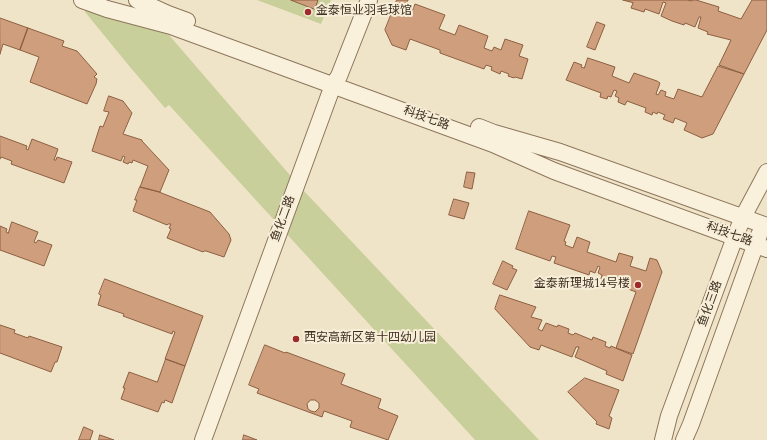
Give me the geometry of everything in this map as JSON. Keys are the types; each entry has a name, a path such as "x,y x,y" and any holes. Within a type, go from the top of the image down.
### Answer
{"street":[{"name":"科技七路","path":"82,0 107,9 171,26 494,133 560,152 743,217 766,222"},
{"name":"科技七路","path":"137,0 168,14 336,80 554,171 761,247"},
{"name":"鱼化二路","path":"203,440 336,80 369,0"},
{"name":"鱼化三路","path":"663,440 669,416 735,237 743,217 767,172"},
{"name":"鱼化三路","path":"684,440 740,288 761,247 766,222"},
{"path":"719,281 740,288"}],"green space":[{"name":"金泰恒业羽毛球馆","path":"257,0 331,0 321,24"},
{"path":"85,4 169,35 295,181 275,221 169,105 165,108 85,12"},
{"path":"303,191 539,440 475,440 284,231"}],"building":[{"path":"291,0 318,0 315,9"},
{"path":"397,0 408,0 404,11 411,14 415,4 445,15 439,29 455,35 459,25 488,36 484,48 492,51 494,47 501,50 505,39 523,45 519,56 528,59 522,79 508,76 509,74 501,71 500,74 491,70 492,67 486,65 484,69 440,53 440,50 410,39 406,50 392,45 385,30"},
{"path":"623,0 696,0 719,7 718,11 741,19 752,0 767,0 767,30 744,74 719,65 731,40 707,34 708,32 698,28 701,17 699,17 695,27 685,23 684,25 661,16 666,3 663,2 659,14 645,9 644,12 631,8 633,3"},
{"path":"0,18 28,28 20,50 3,44 0,54"},
{"path":"597,22 605,25 595,50 587,47"},
{"path":"28,28 64,41 62,46 77,51 97,74 94,77 97,79 96,84 87,104 30,82 39,57 20,50"},
{"path":"588,58 615,67 612,76 629,83 634,73 657,81 660,83 656,94 658,95 661,90 666,92 665,96 674,99 678,89 702,97 718,66 744,74 713,134 702,138 684,130 687,123 675,118 673,123 663,119 665,115 658,112 657,114 653,112 652,115 645,112 646,108 627,101 625,105 618,102 619,98 615,96 617,91 614,90 611,97 608,96 607,99 600,97 601,93 566,80 574,62 582,65 581,67 584,68"},
{"path":"109,96 123,101 132,113 123,134 142,140 169,170 160,192 140,187 148,166 133,160 132,163 129,162 128,164 123,162 125,157 123,156 121,161 92,151 100,126 103,127 109,112 104,111"},
{"path":"0,136 27,146 26,149 28,150 32,139 58,149 54,160 56,160 57,157 72,162 64,183 11,164 12,161 1,157 0,159"},
{"path":"467,172 475,173 472,189 464,187"},
{"path":"140,187 159,192 210,212 229,234 231,240 224,257 206,251 203,252 167,238 171,229 169,228 171,224 167,225 133,211"},
{"path":"454,199 469,203 464,219 449,215"},
{"name":"金泰新理城14号楼","path":"529,211 570,225 564,241 566,242 565,245 573,248 577,237 590,242 587,252 616,262 619,253 633,257 630,266 646,271 650,258 657,260 662,272 633,354 616,348 636,292 601,279 602,275 598,273 600,267 598,266 595,273 590,271 589,275 554,263 556,257 552,256 550,261 516,249"},
{"path":"12,222 38,232 34,242 36,243 38,240 52,245 44,266 0,250 0,226 7,229 6,232 8,233"},
{"path":"503,261 513,266 512,268 517,270 507,290 493,284"},
{"path":"105,279 203,316 185,366 165,359 175,332 173,331 172,334 98,305 101,295 99,294"},
{"path":"500,295 536,307 531,317 542,320 538,329 542,331 546,323 557,327 558,325 569,329 568,333 573,335 575,333 592,340 593,337 606,342 605,346 610,348 611,346 632,355 623,381 606,374 607,371 575,357 579,347 576,347 572,357 541,345 539,350 530,347 495,309"},
{"path":"0,325 15,330 14,333 28,338 29,336 62,347 57,362 55,362 51,372 0,353"},
{"path":"265,345 345,374 341,384 381,399 378,408 398,416 388,440 350,427 352,421 324,411 322,417 257,393 259,389 249,385","holes":["311,400 315,400 319,403 319,408 315,412 308,409 307,404"]},
{"path":"166,359 185,366 172,403 165,400 164,403 162,402 158,412 121,399 125,388 123,388 129,372 157,382"},
{"path":"585,378 619,390 609,416 612,418 609,429 596,424 597,422 568,392"},
{"path":"84,427 93,431 90,440 79,440"},
{"path":"100,435 114,440 99,440"},
{"path":"244,435 257,440 243,440"}],"place":[{"name":"金泰恒业羽毛球馆","path":"308,12"},
{"name":"金泰新理城14号楼","path":"638,285"},
{"name":"西安高新区第十四幼儿园","path":"296,339"}]}
